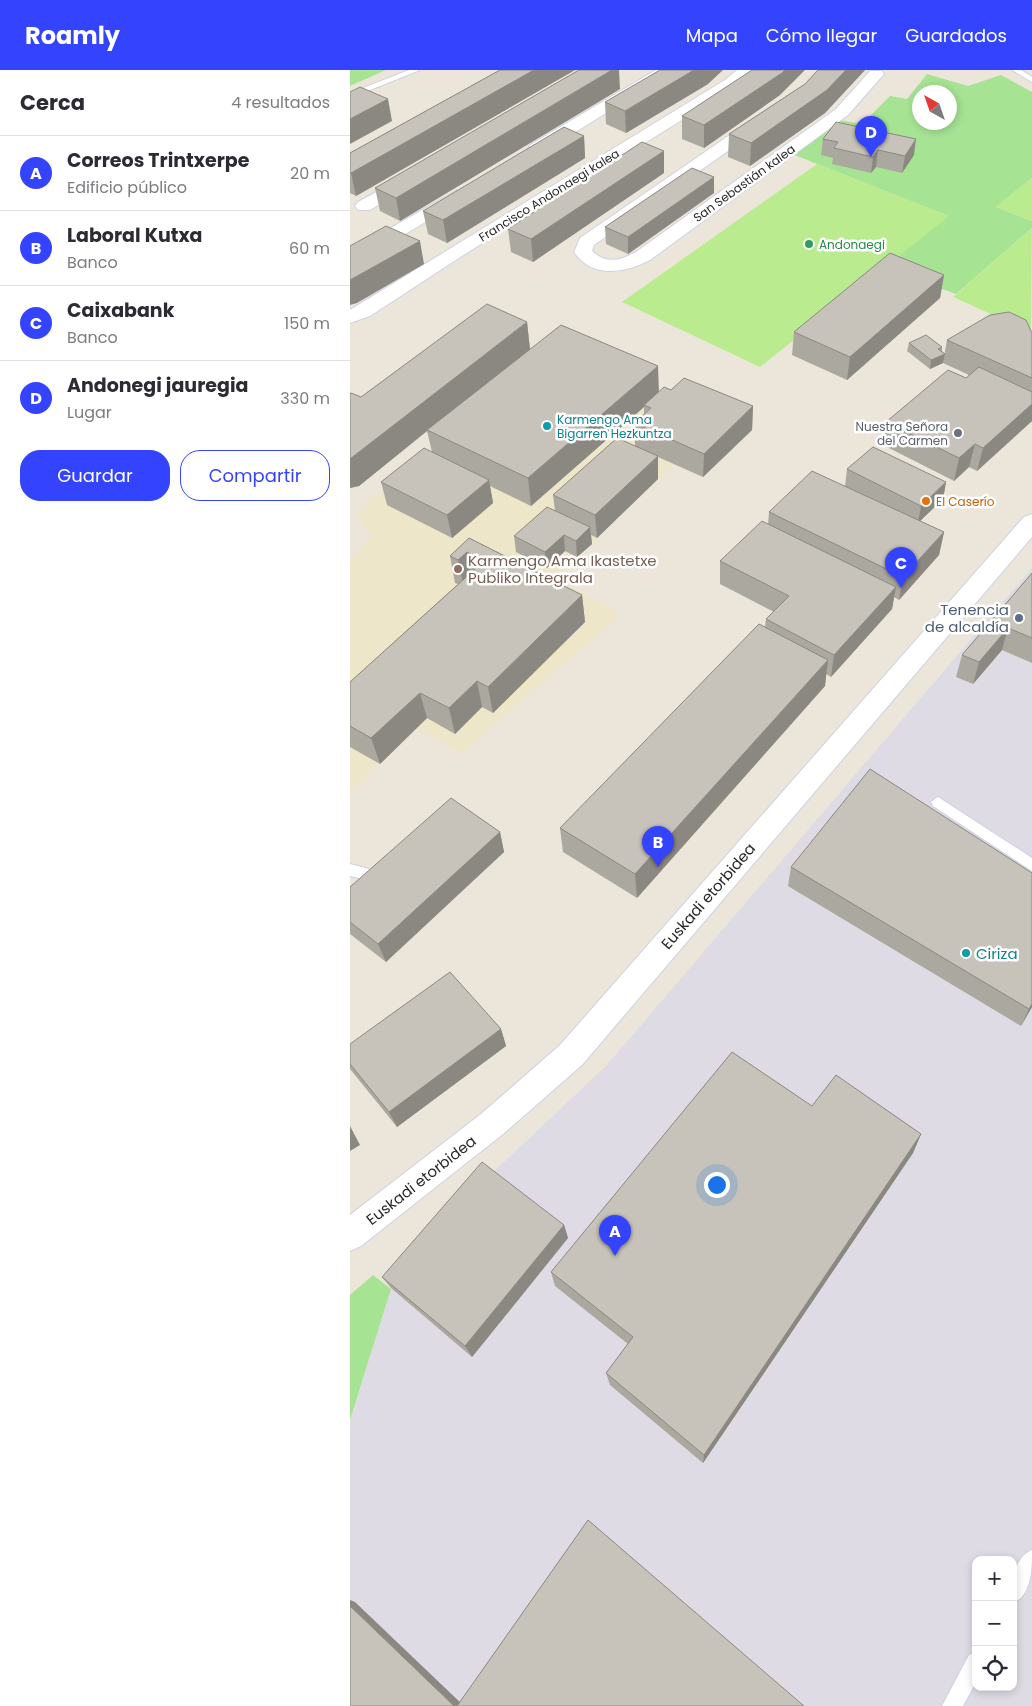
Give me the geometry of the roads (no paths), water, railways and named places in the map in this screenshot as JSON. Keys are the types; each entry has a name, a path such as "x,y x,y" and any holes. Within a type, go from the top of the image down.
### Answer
{"street":[{"path":"519,159 667,70"},
{"name":"Francisco Andonaegi kalea","path":"350,317 363,312 459,250 731,83 746,70"},
{"name":"San Sebastián kalea","path":"771,114 586,242 583,252 589,259 599,264 618,267 629,264 643,256 842,112 876,74"},
{"path":"364,206 423,171"},
{"path":"350,259 468,189"},
{"name":"Euskadi etorbidea","path":"350,1235 492,1124 571,1055 1032,522"}],"lane":[{"path":"350,96 416,70"},
{"path":"1016,70 1032,80"},
{"path":"938,802 1032,865"},
{"path":"350,870 364,872"},
{"path":"1017,1587 1032,1559"},
{"path":"952,1706 972,1669"}],"place":[{"name":"Andonegi jauregia","path":"871,157"},
{"name":"Andonaegi","path":"809,244"},
{"name":"Karmengo Ama Bigarren Hezkuntza","path":"547,426"},
{"name":"Nuestra Señora del Carmen","path":"958,433"},
{"name":"El Caserío","path":"926,501"},
{"name":"Karmengo Ama Ikastetxe Publiko Integrala","path":"458,569"},
{"name":"Caixabank","path":"901,588"},
{"name":"Tenencia de alcaldía","path":"1019,618"},
{"name":"Laboral Kutxa","path":"658,867"},
{"name":"Ciriza","path":"966,953"},
{"name":"Correos Trintxerpe","path":"615,1256"}]}
